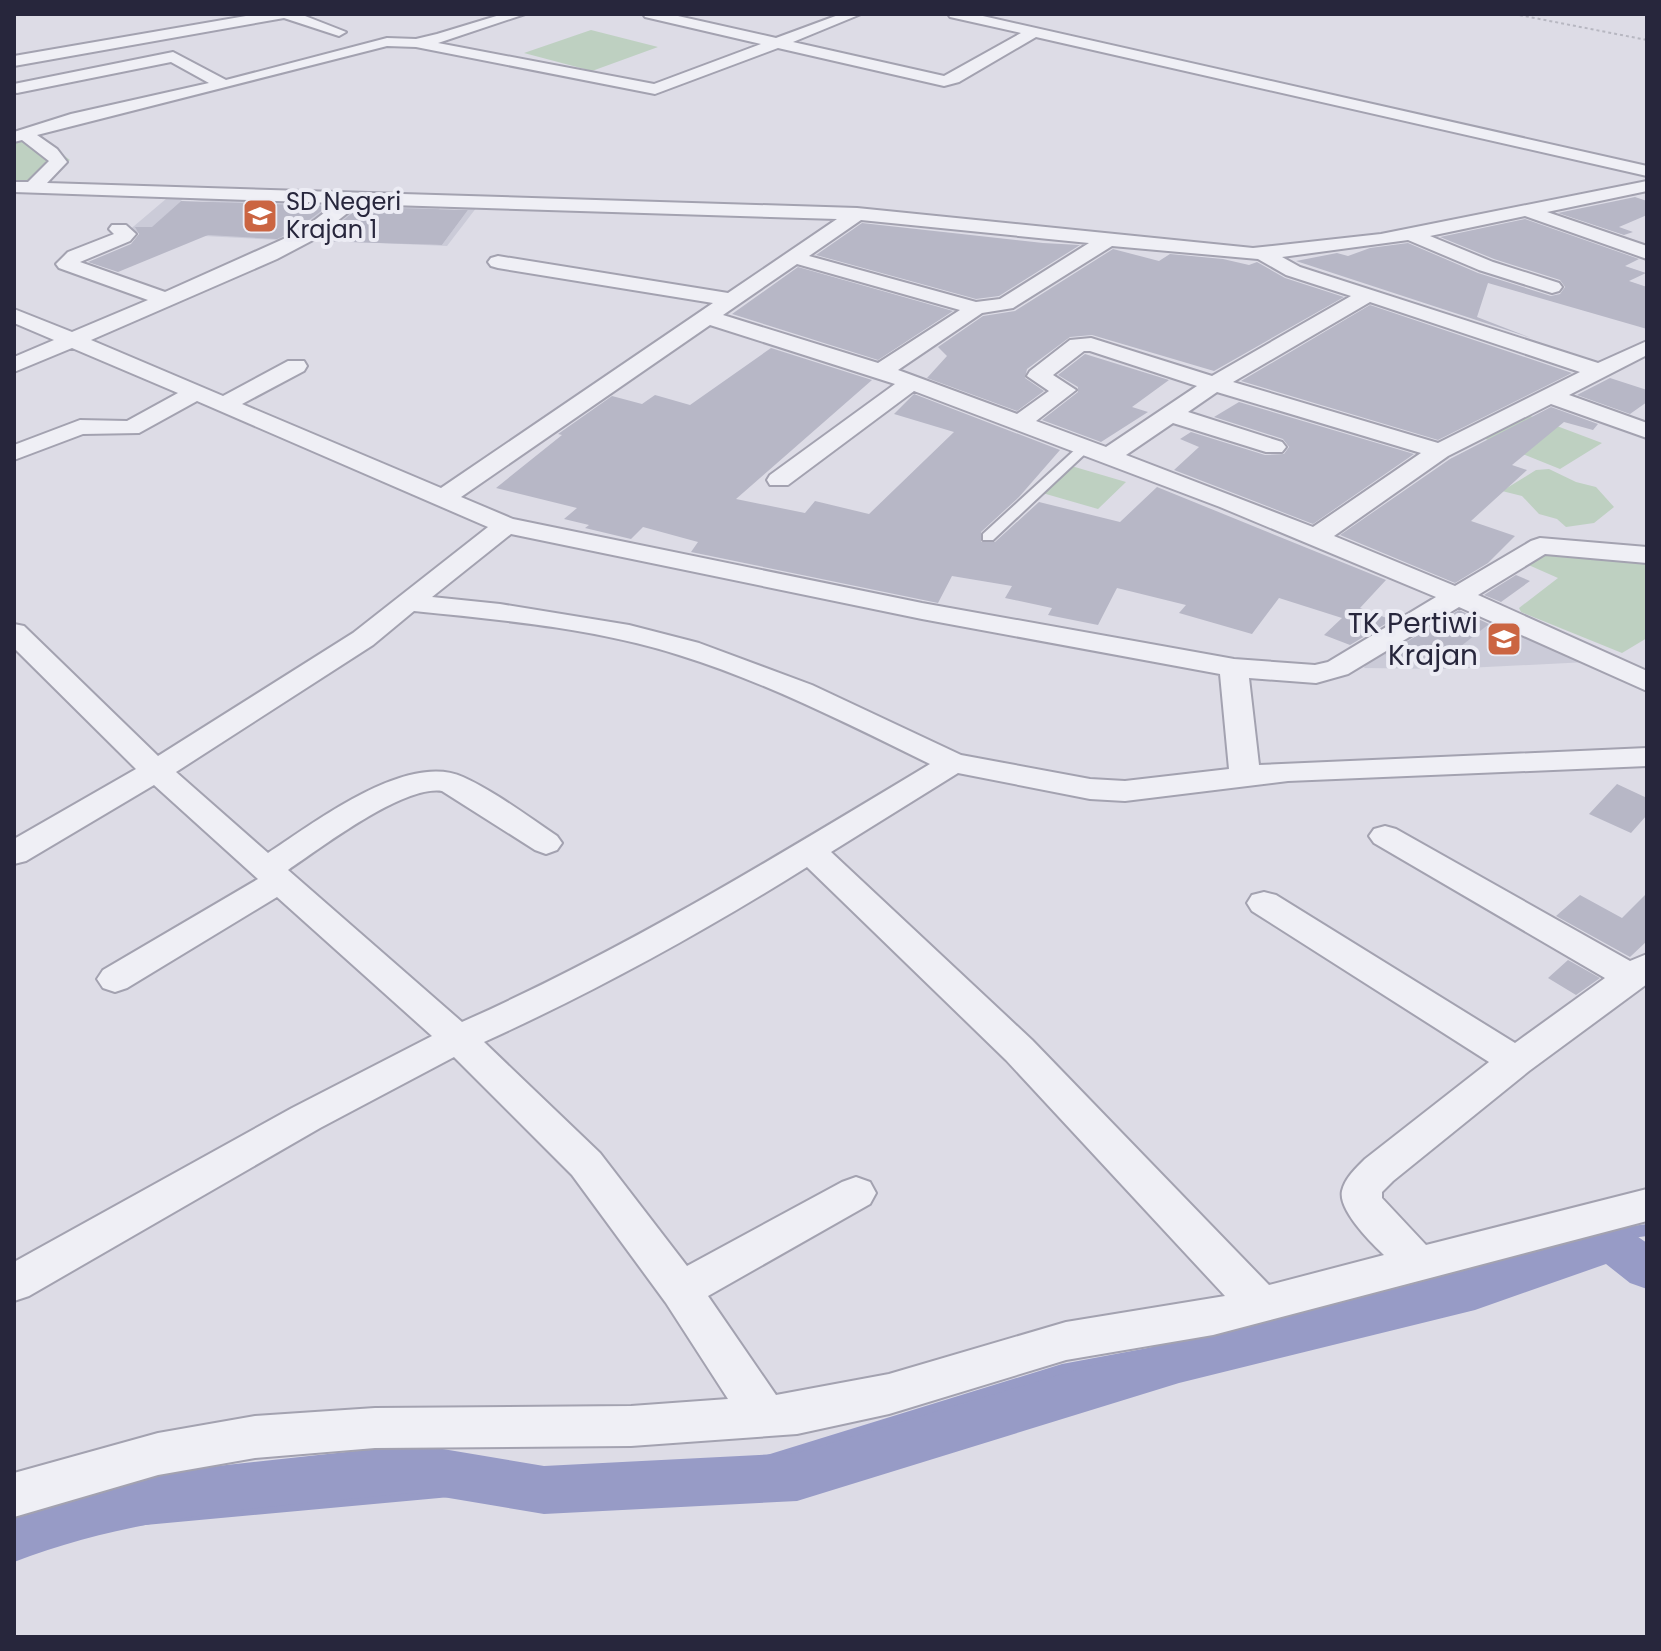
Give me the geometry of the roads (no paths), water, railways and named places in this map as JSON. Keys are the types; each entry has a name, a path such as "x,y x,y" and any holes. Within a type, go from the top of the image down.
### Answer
{"street":[{"path":"14,61 256,16 284,14 339,32"},
{"path":"416,43 518,14"},
{"path":"650,14 944,81 953,79 1032,33"},
{"path":"20,136 71,119 224,85 387,42 416,43 655,89 854,14"},
{"path":"955,14 979,16 1032,33 1647,171"},
{"path":"412,27 450,35"},
{"path":"16,87 173,57 224,85"},
{"path":"16,87 71,119"},
{"path":"20,136 51,153 58,162 23,187"},
{"path":"23,187 857,214 1106,241 1263,254 1409,234 1647,186"},
{"path":"14,365 302,239 353,199"},
{"path":"1527,211 1647,253"},
{"path":"443,498 857,214"},
{"path":"119,229 125,235 75,256 66,264 167,300"},
{"path":"1409,234 1486,266 1552,287"},
{"path":"792,257 976,308 1006,304 1106,241"},
{"path":"1263,254 1293,271 1599,371"},
{"path":"498,262 731,300"},
{"path":"1106,458 1214,384 1369,294"},
{"path":"881,371 924,341 943,334 976,308"},
{"path":"14,315 506,525 908,608 1234,668 1316,674 1332,671 1540,546 1647,555"},
{"path":"707,317 881,371 1316,537 1459,597 1647,682"},
{"path":"1018,424 1065,390 1039,374 1084,343 1440,451"},
{"path":"1316,537 1366,499 1440,451 1647,347"},
{"path":"225,404 296,366"},
{"path":"779,480 911,383"},
{"path":"14,453 80,427 131,428 198,392"},
{"path":"1547,395 1647,431"},
{"path":"1172,415 1274,447"},
{"path":"14,853 156,771 363,639 506,525"},
{"path":"411,603 500,612 600,628 689,649 802,691 953,763 1090,789 1125,791 1288,771 1647,757"},
{"path":"14,632 156,771 458,1039 586,1164 681,1290 766,1418"},
{"path":"1234,668 1245,777"},
{"path":"14,1283 306,1118 458,1039 564,991 707,914 953,763"},
{"path":"115,979 272,876 384,795 424,779 438,778 451,783 546,843"},
{"path":"1385,836 1639,972 1516,1061 1379,1170 1362,1191 1367,1210 1417,1262"},
{"path":"810,851 1019,1050 1260,1304"},
{"path":"1264,903 1516,1061"},
{"path":"681,1290 856,1193"},
{"path":"14,1495 158,1454 255,1437 375,1428 631,1426 797,1414 889,1394 1066,1341 1213,1317 1647,1205"}],"lane":[{"path":"988,537 1083,449"}],"waterway":[{"path":"14,1545 102,1521 613,1475 754,1466 1062,1371 1255,1334 1610,1235 1647,1230"},
{"path":"14,1537 59,1520 154,1497 401,1470 419,1469 544,1490 797,1477 1179,1361 1475,1290 1612,1243 1647,1269"}],"place":[{"name":"SD Negeri Krajan 1","path":"260,216"},
{"name":"TK Pertiwi Krajan","path":"1504,639"}]}
